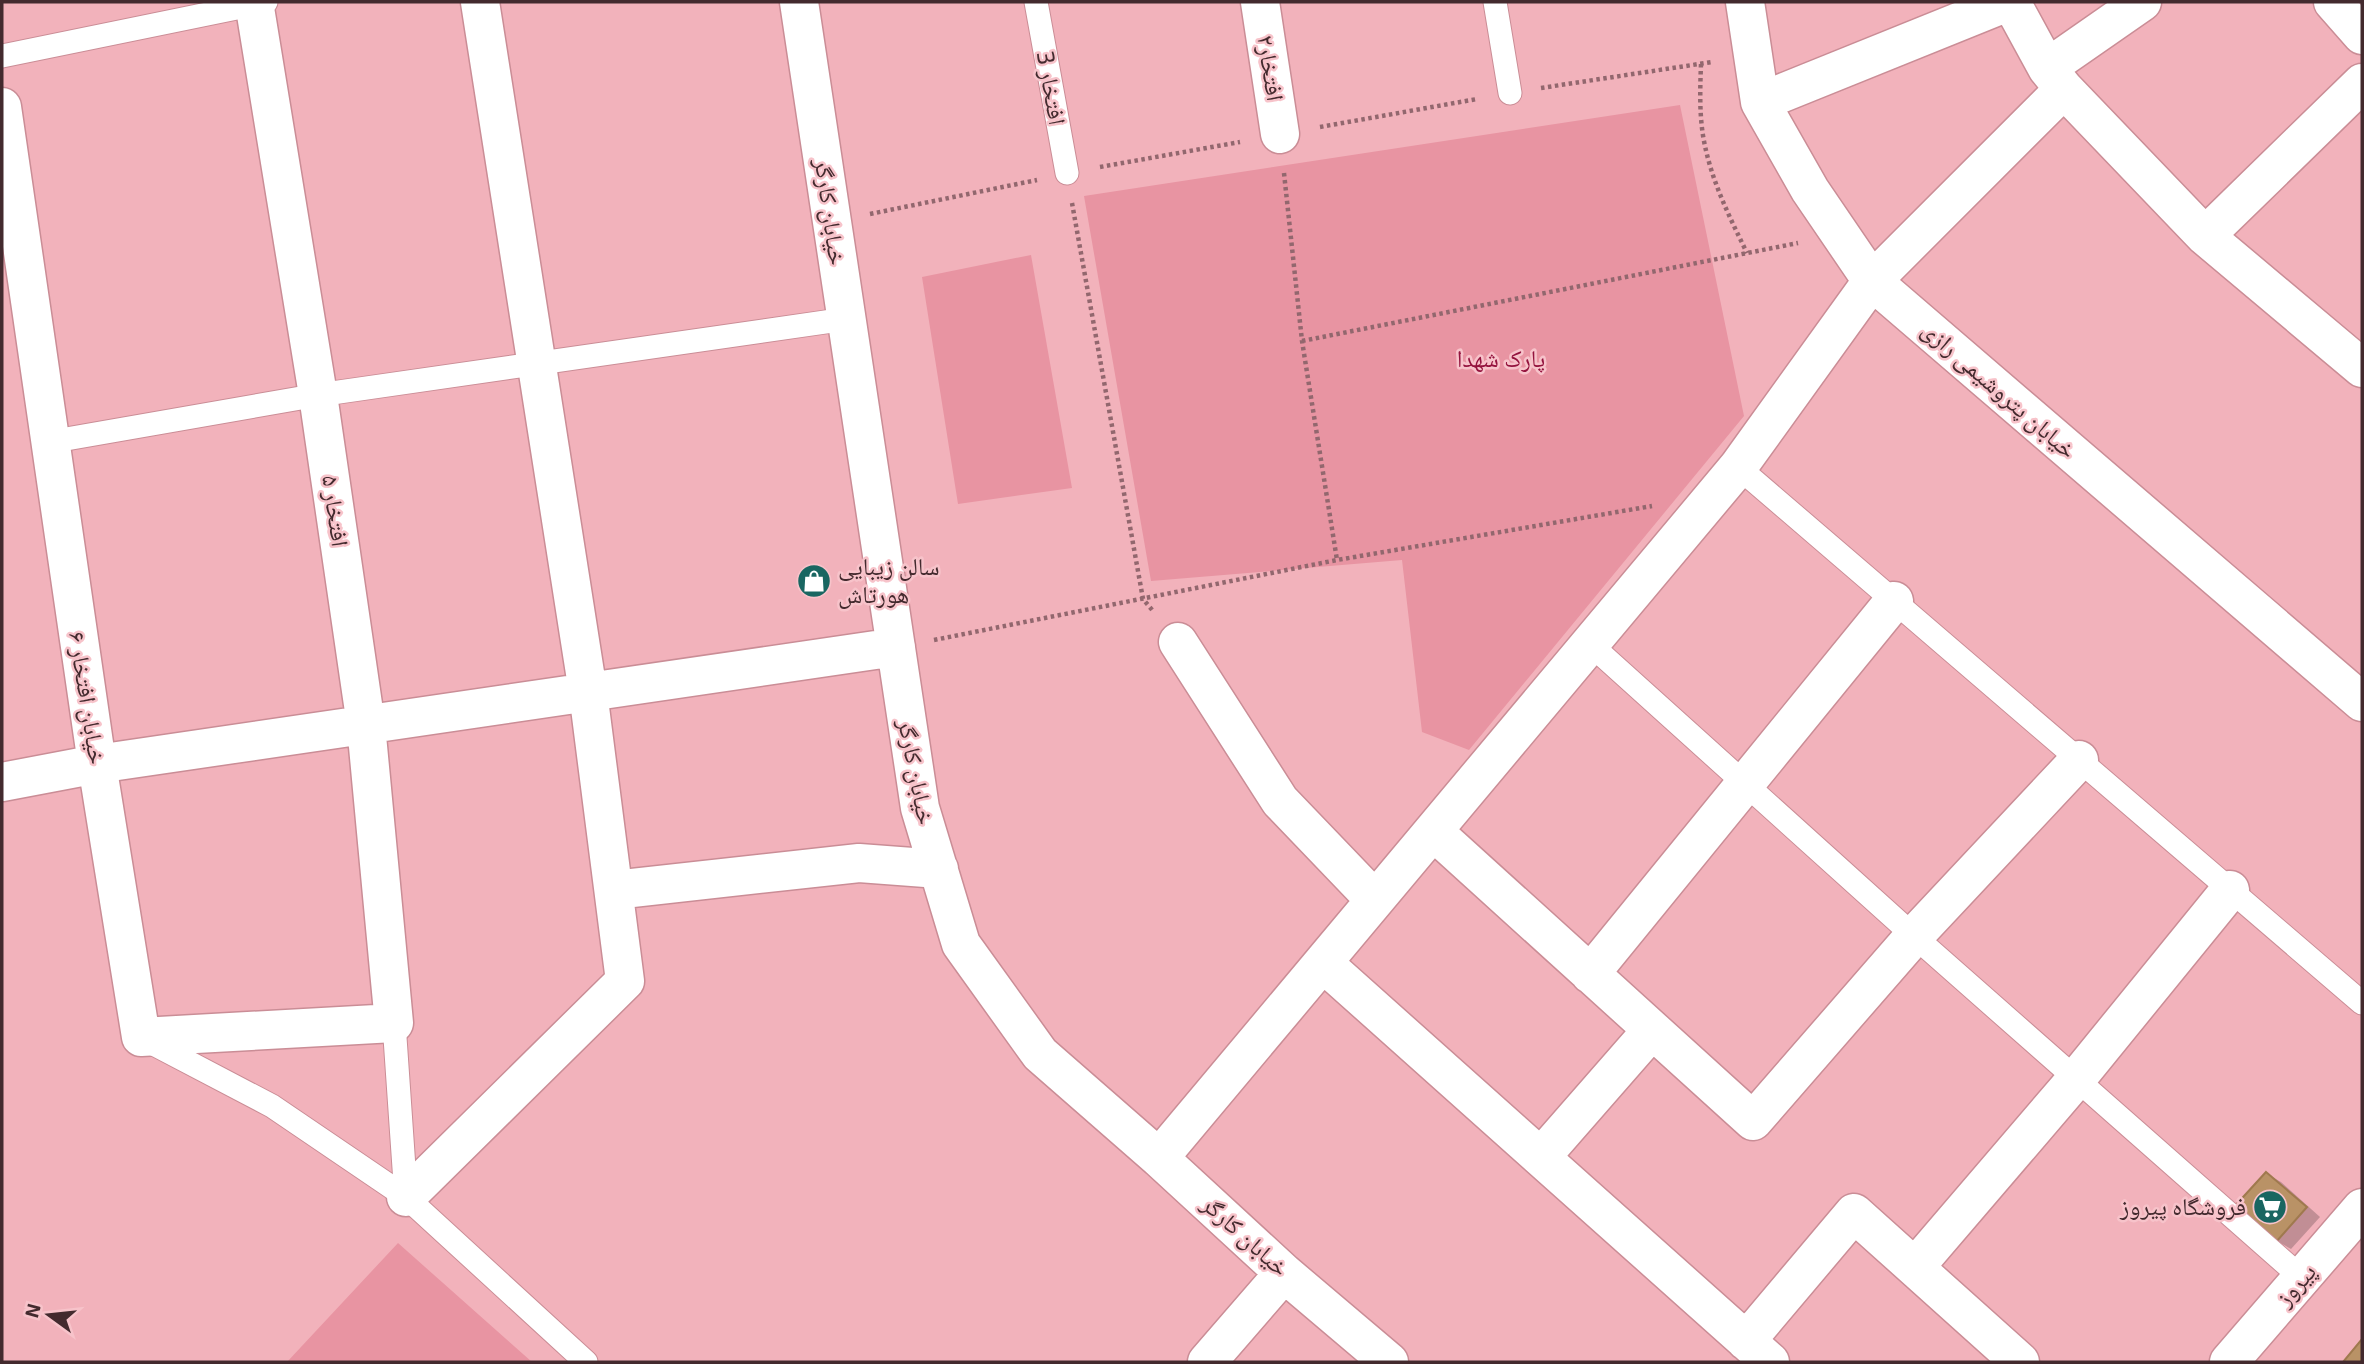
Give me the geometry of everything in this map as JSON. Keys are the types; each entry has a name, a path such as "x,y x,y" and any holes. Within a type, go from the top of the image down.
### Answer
{"street":[{"path":"406,1197 625,981 588,692 480,2"},
{"name":"خیابان کارگر","path":"799,2 920,808 961,944 1040,1054 1284,1273 1389,1362"},
{"name":"افتخار۲","path":"1260,2 1280,134"},
{"name":"خیابان پتروشیمی رازی","path":"1745,2 1760,102 1810,190 1872,281 2362,702"},
{"path":"1760,102 2010,2 2055,78 2205,236 2362,368"},
{"path":"1159,1158 1726,481 1872,281 2055,78 2142,2"},
{"path":"2333,2 2362,35"},
{"name":"افتخار ۵","path":"259,3 366,725 394,1023"},
{"path":"2205,236 2362,83"},
{"name":"خیابان افتخار ۶","path":"2,107 97,764 141,1037"},
{"path":"1590,974 1895,601"},
{"path":"1178,642 1280,801 1375,900"},
{"path":"2,782 97,764 895,647"},
{"path":"1433,831 1753,1121 1914,936 2079,760"},
{"path":"614,890 859,863 939,869"},
{"path":"1915,1267 2077,1078 2230,890"},
{"path":"1323,962 1758,1351 1854,1213 2020,1362"},
{"path":"141,1037 394,1023"},
{"path":"1541,1157 1652,1030"},
{"name":"پیروز","path":"2229,1362 2362,1208"},
{"path":"1207,1362 1284,1273"}],"lane":[{"name":"افتخار 3","path":"1036,2 1067,173"},
{"path":"1495,2 1510,93"},
{"path":"2,56 259,3"},
{"path":"49,442 318,395 846,319"},
{"path":"1726,481 1895,601 2362,1003"},
{"path":"1590,644 1914,936 2302,1278"},
{"path":"394,1023 406,1197"},
{"path":"141,1037 272,1106 406,1197 586,1362"}],"path":[{"path":"1701,64 1700,104 1704,144 1718,191 1747,253"},
{"path":"1280,134 1302,341 1337,561"},
{"path":"1067,173 1143,599 1178,642"},
{"path":"1302,341 1840,234"},
{"path":"895,647 1337,561 1726,481"}],"green space":[{"name":"پارک شهدا","path":"1680,105 1744,416 1469,750 1422,732 1402,560 1151,581 1084,196"},
{"path":"1031,255 1072,488 958,504 922,277"},
{"path":"398,1243 532,1362 287,1362"}],"building":[{"name":"فروشگاه پیروز","path":"2266,1172 2307,1207 2276,1242 2234,1207"},
{"path":"2362,1339 2362,1362 2343,1362"}],"place":[{"name":"سالن زیبایی هورتاش","path":"814,581"},
{"name":"فروشگاه پیروز","path":"2270,1207"}]}
